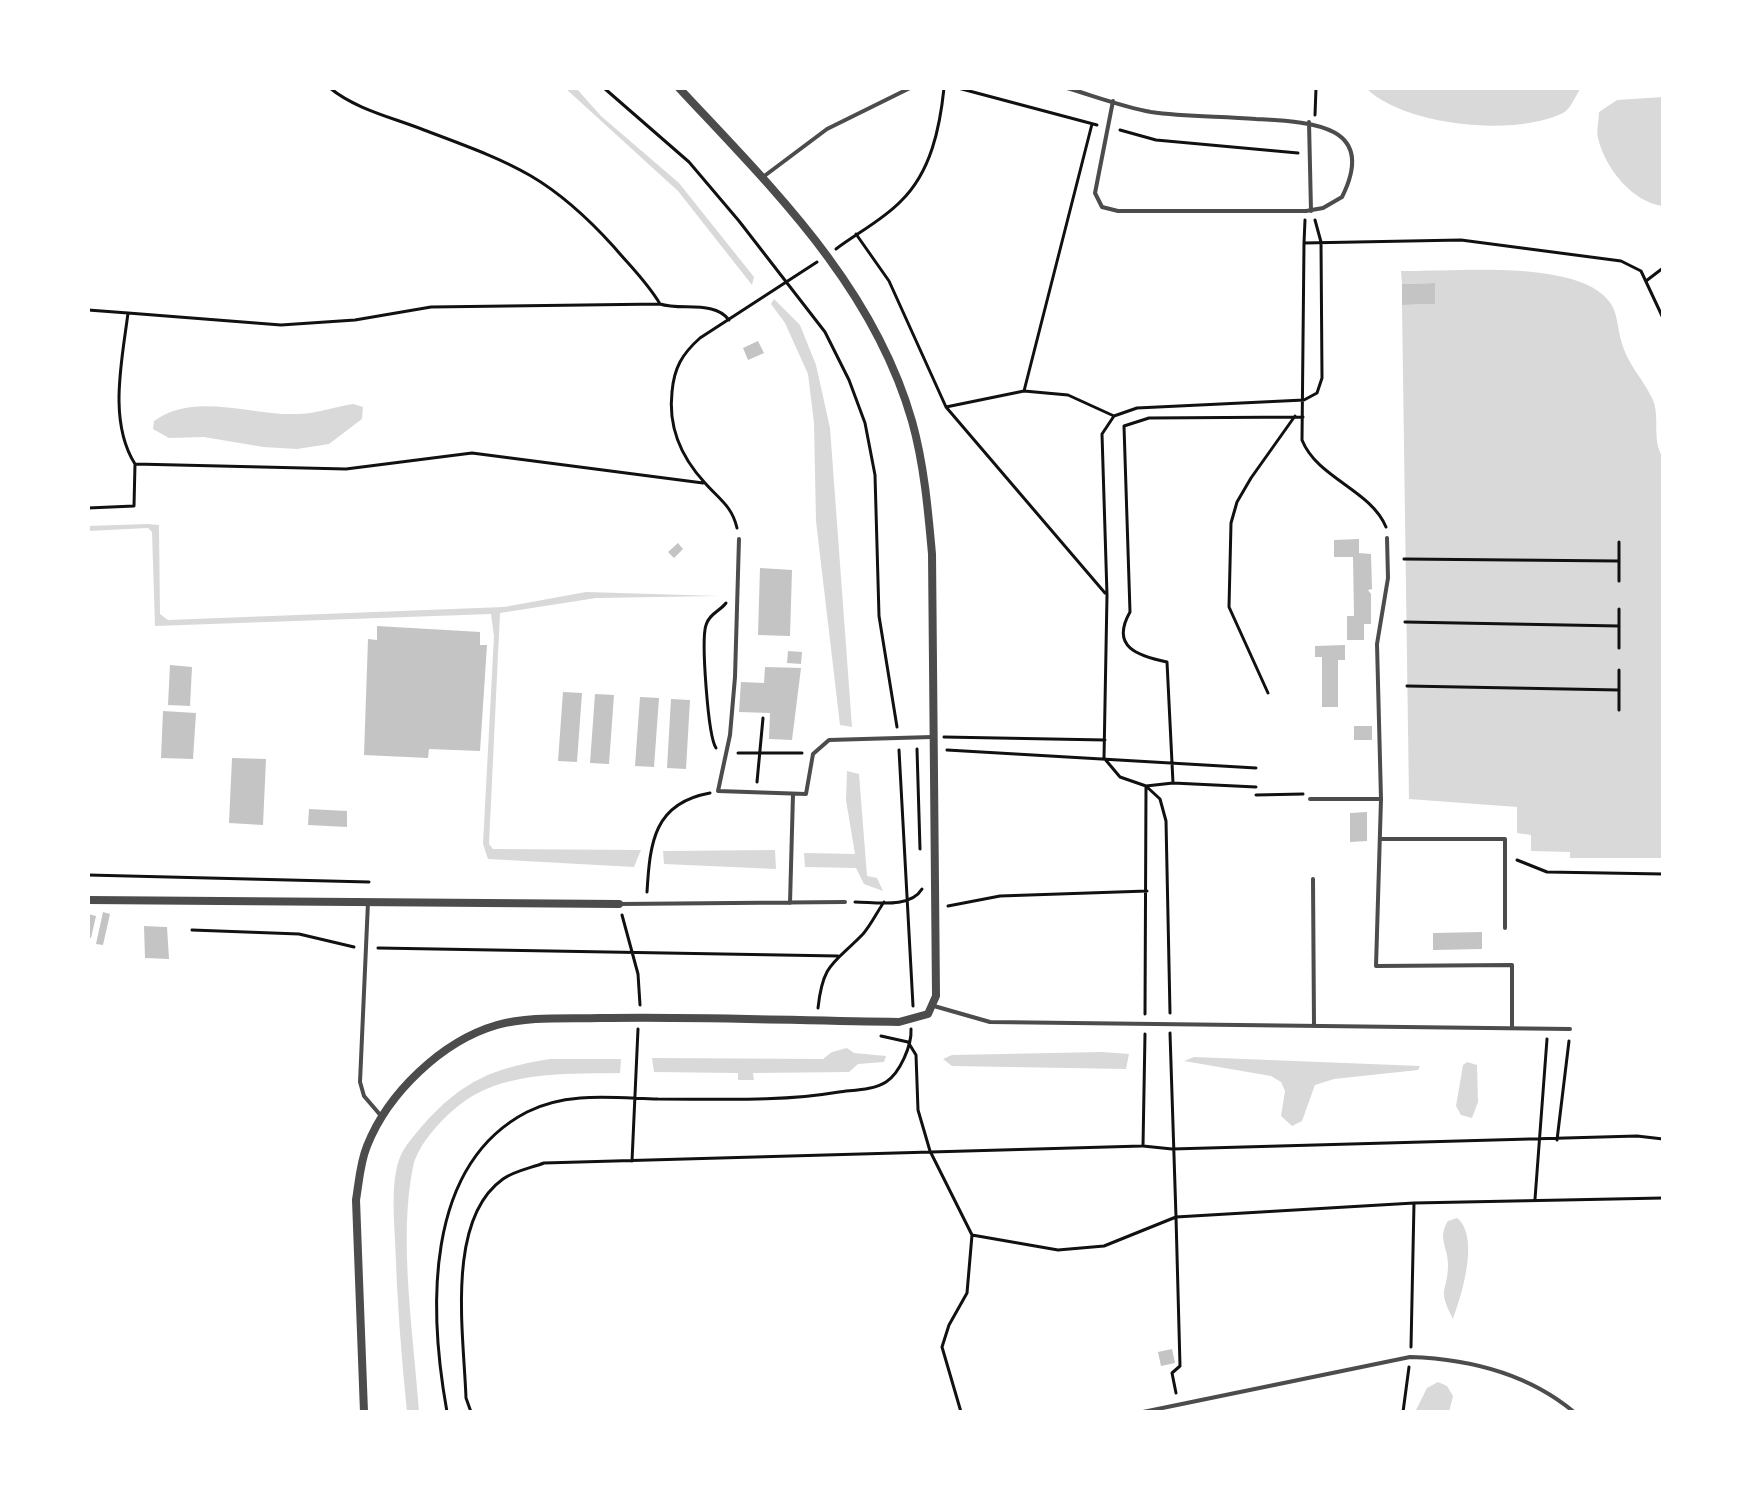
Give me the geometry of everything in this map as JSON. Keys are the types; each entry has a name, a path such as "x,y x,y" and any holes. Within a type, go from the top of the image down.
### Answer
{"street":[{"path":"364,1412 356,1200 367,1147 382,1117 421,1071 447,1049 496,1025 520,1020 639,1017 899,1022 920,1019 934,1006 939,981 932,554 928,506 912,421 881,341 864,308 801,220 679,88"},
{"path":"88,900 619,904"}],"lane":[{"path":"763,177 827,129 910,88"},
{"path":"1067,88 1113,101 1151,112 1312,123 1346,142 1354,163 1342,197 1308,211 1118,211 1102,207 1095,193 1113,101"},
{"path":"1308,211 1312,123"},
{"path":"1387,538 1388,578 1377,644 1381,799 1376,966 1512,965 1512,1028"},
{"path":"739,539 735,677 718,791 806,794 813,754 821,744 841,737 935,737"},
{"path":"790,903 793,794"},
{"path":"1310,796 1381,799"},
{"path":"1380,839 1505,839 1505,928"},
{"path":"1313,879 1314,1026"},
{"path":"368,901 360,1082 364,1096 382,1117"},
{"path":"619,904 845,902"},
{"path":"934,1006 990,1022 1570,1029"},
{"path":"1143,1412 1410,1357 1440,1358 1503,1372 1531,1382 1574,1412"}],"path":[{"path":"330,88 357,104 518,167 555,189 587,216 648,284 660,304"},
{"path":"944,88 941,123 922,173 901,201 856,234 889,281 946,407 1107,595"},
{"path":"958,88 1156,140 1310,153"},
{"path":"1312,123 1316,88"},
{"path":"1024,391 1092,124"},
{"path":"1178,1405 1172,1373 1180,1366 1172,1149 1166,821 1160,799 1146,786 1120,777 1104,758 1107,595 1102,434 1114,416 1137,408 1304,400 1317,393 1322,378 1321,242 1308,211"},
{"path":"1308,211 1304,243 1302,440 1310,456 1378,514 1385,525 1387,538"},
{"path":"1304,243 1461,240 1621,261 1641,271 1663,318"},
{"path":"1646,281 1663,268"},
{"path":"739,539 728,505 704,483 679,445 671,424 675,369 686,350 788,282"},
{"path":"88,310 281,325 355,320 431,307 660,304 674,308 711,308 722,311 729,320"},
{"path":"88,508 134,506 135,464 123,445 120,384 128,313"},
{"path":"946,407 1024,391 1068,395 1114,416"},
{"path":"1268,693 1229,607 1231,523 1237,502 1251,478 1295,416"},
{"path":"1173,783 1167,662 1141,656 1126,644 1122,631 1130,612 1124,426 1149,418 1303,417"},
{"path":"135,464 346,469 472,453 704,483"},
{"path":"1619,542 1619,581"},
{"path":"1404,559 1619,561"},
{"path":"728,596 724,607 710,616 703,639 713,743 726,753 813,754"},
{"path":"1619,609 1619,648"},
{"path":"1405,622 1619,626"},
{"path":"1619,670 1619,710"},
{"path":"1407,686 1619,690"},
{"path":"755,793 763,718"},
{"path":"917,737 920,852"},
{"path":"935,737 1105,740"},
{"path":"935,750 1256,768"},
{"path":"1146,786 1173,783 1256,787"},
{"path":"1143,1146 1146,786"},
{"path":"646,904 649,858 661,821 674,805 692,796 718,791"},
{"path":"1256,795 1310,796"},
{"path":"1506,856 1547,872 1663,874"},
{"path":"88,875 369,882"},
{"path":"845,902 906,901 917,897 923,881"},
{"path":"917,897 922,903 938,907 1000,896 1147,891"},
{"path":"817,1021 821,985 829,964 865,932 884,902"},
{"path":"192,930 299,934 367,948 838,956"},
{"path":"1535,1199 1548,1029"},
{"path":"1557,1140 1570,1029"},
{"path":"875,1036 908,1042 916,1055 918,1110 930,1151 972,1235 967,1293 949,1325 942,1347 961,1412"},
{"path":"471,1412 466,1398 462,1295 468,1231 480,1204 503,1178 544,1163 1143,1146 1172,1149 1637,1136 1663,1139"},
{"path":"972,1235 1058,1250 1104,1246 1176,1217 1414,1203 1663,1198"},
{"path":"1403,1412 1410,1357 1414,1203"}],"shaded area":[{"path":"565,88 576,88 601,116 679,183 754,277 752,285 678,191"},
{"path":"1366,88 1581,88 1563,113 1517,125 1490,126 1432,119 1383,101"},
{"path":"1663,97 1663,206 1641,198 1613,172 1597,132 1599,112 1617,100"},
{"path":"1511,270 1541,273 1568,278 1591,287 1614,309 1624,349 1655,405 1657,444 1663,457 1663,858 1570,858 1570,852 1531,851 1531,835 1517,833 1517,807 1409,799 1402,305 1435,304 1435,283 1402,284 1401,271"},
{"path":"774,299 800,325 816,365 830,428 852,727 840,725 816,521 814,423 808,374 785,323 771,304"},
{"path":"353,404 363,407 362,419 329,444 297,449 204,437 169,438 153,429 154,421 170,412 187,408 224,407 299,414"},
{"path":"159,525 160,614 168,620 504,607 586,592 719,596 596,598 500,613 489,844 493,849 641,850 634,867 488,859 483,844 494,636 491,614 155,626 152,532 148,528 88,531 88,526"},
{"path":"847,771 859,774 867,876 877,878 883,891 864,884 856,868 805,867 804,853 855,854 846,800"},
{"path":"775,850 776,869 664,864 663,851"},
{"path":"847,1048 854,1053 886,1056 884,1062 858,1064 849,1072 753,1073 754,1080 738,1080 738,1073 654,1072 652,1058 823,1059 832,1052"},
{"path":"1129,1054 1126,1069 952,1066 943,1059 952,1055"},
{"path":"1194,1057 1420,1066 1418,1070 1334,1079 1315,1085 1302,1121 1292,1126 1281,1116 1285,1091 1281,1082 1271,1076 1184,1061"},
{"path":"550,1059 621,1059 620,1073 546,1075 510,1081 476,1094 447,1116 416,1157 409,1195 407,1257 419,1412 407,1412 394,1210 396,1169 401,1155 437,1110 465,1087 495,1072"},
{"path":"1467,1062 1477,1065 1478,1102 1472,1118 1461,1115 1456,1106 1463,1065"},
{"path":"1457,1218 1464,1227 1468,1252 1461,1296 1453,1319 1444,1295 1448,1258 1443,1232 1448,1221"},
{"path":"1438,1382 1447,1386 1453,1396 1449,1412 1415,1412 1427,1388"}],"building":[{"path":"1435,283 1435,304 1402,305 1402,284"},
{"path":"758,341 764,353 748,360 743,348"},
{"path":"1359,539 1359,553 1371,554 1372,589 1368,590 1371,594 1371,624 1364,624 1364,640 1347,640 1347,616 1354,616 1353,557 1334,557 1334,540"},
{"path":"678,543 683,549 674,558 668,552"},
{"path":"760,568 792,570 790,636 758,635"},
{"path":"377,626 480,632 480,645 487,645 480,751 429,749 428,758 364,755 368,639 377,640"},
{"path":"1345,645 1345,660 1338,660 1338,707 1322,707 1322,657 1315,657 1315,646"},
{"path":"788,651 802,652 801,664 787,663"},
{"path":"170,665 192,667 190,706 168,705"},
{"path":"765,667 801,668 792,740 769,739 770,713 739,712 741,682 764,683"},
{"path":"563,692 582,693 577,762 558,761"},
{"path":"595,694 614,695 609,764 590,763"},
{"path":"640,697 659,698 654,767 635,766"},
{"path":"671,699 690,700 686,769 667,768"},
{"path":"163,711 196,713 193,759 161,758"},
{"path":"1354,726 1372,726 1372,740 1354,740"},
{"path":"232,758 266,759 263,825 229,823"},
{"path":"309,809 347,811 347,827 308,825"},
{"path":"1367,812 1367,841 1350,842 1350,813"},
{"path":"103,912 110,914 103,945 96,944"},
{"path":"88,914 96,916 91,938 88,938"},
{"path":"144,926 167,927 169,959 145,958"},
{"path":"1482,932 1482,949 1433,950 1433,933"},
{"path":"1172,1349 1175,1363 1161,1366 1158,1352"}]}
